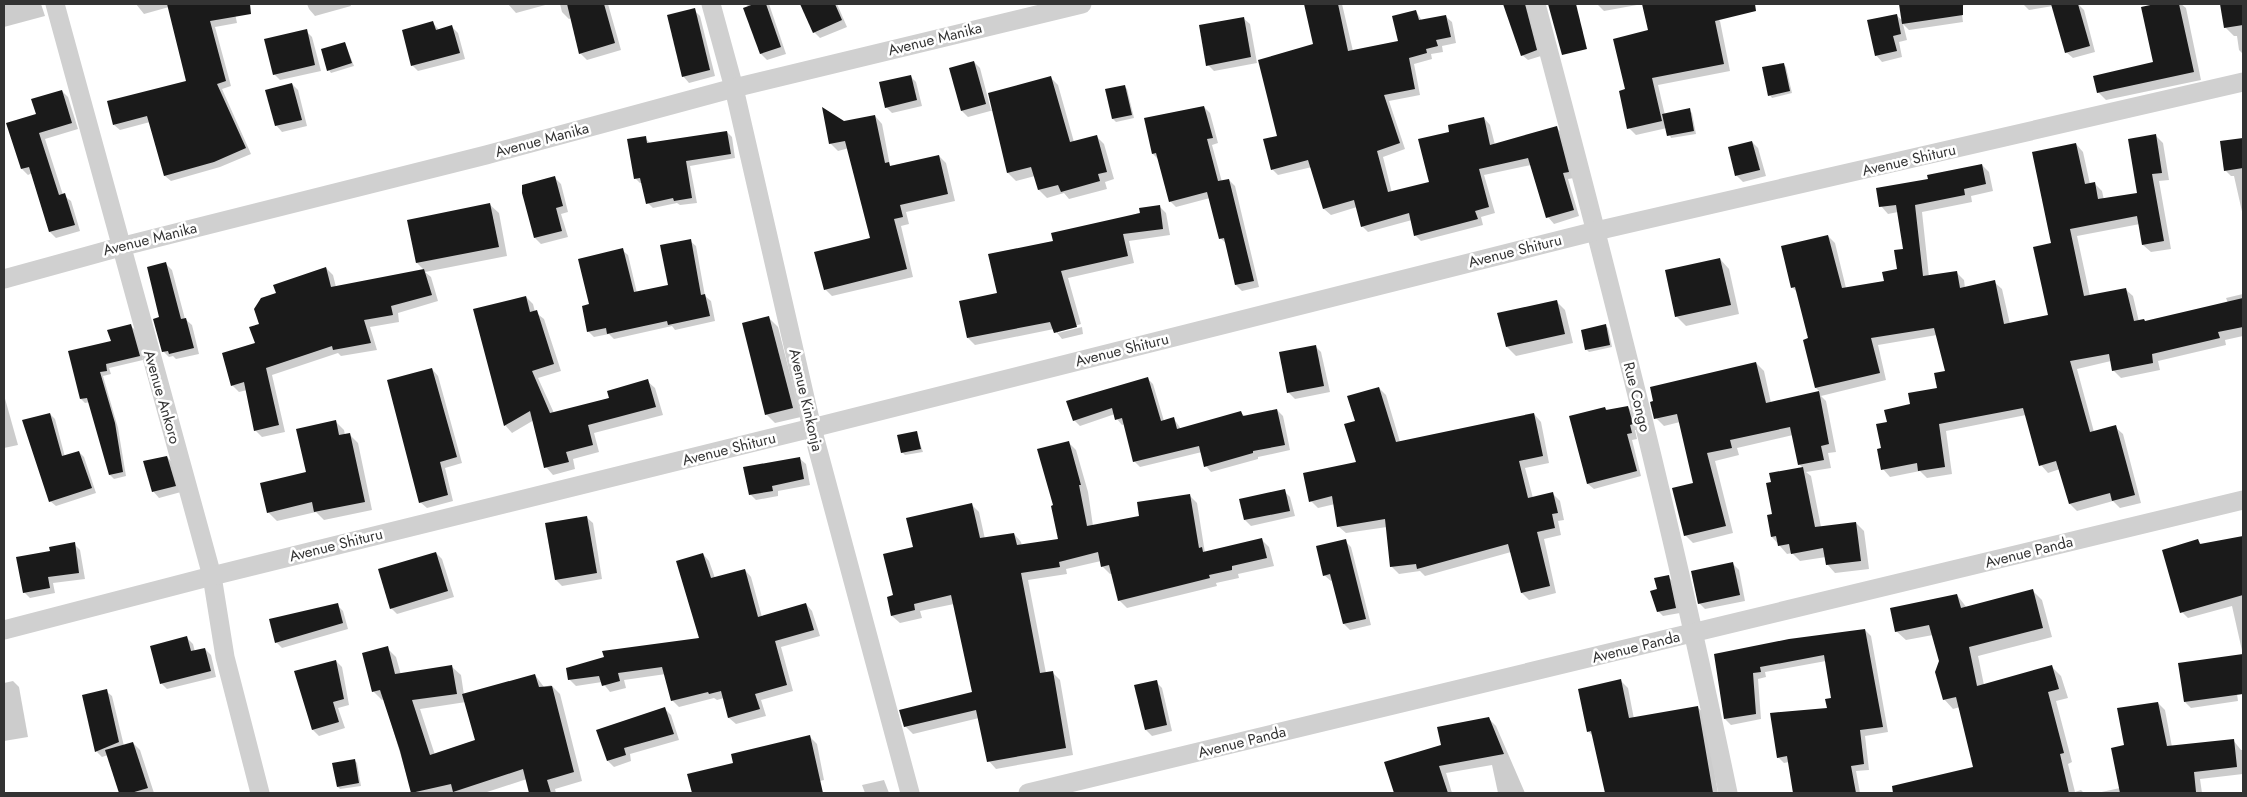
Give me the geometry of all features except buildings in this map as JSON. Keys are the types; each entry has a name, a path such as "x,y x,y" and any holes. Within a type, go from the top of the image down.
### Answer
{"street":[{"name":"Avenue Ankoro","path":"55,4 212,576 225,657 260,793"},
{"name":"Avenue Kinkonja","path":"711,4 734,88 812,428 910,793"},
{"name":"Avenue Manika","path":"4,279 120,246 486,155 734,88 1082,4"},
{"name":"Rue Congo","path":"1536,4 1596,230 1695,633 1728,793"},
{"name":"Avenue Shituru","path":"4,630 212,576 812,428 1596,230 2243,82"},
{"name":"Avenue Panda","path":"1028,793 2243,500"}]}
